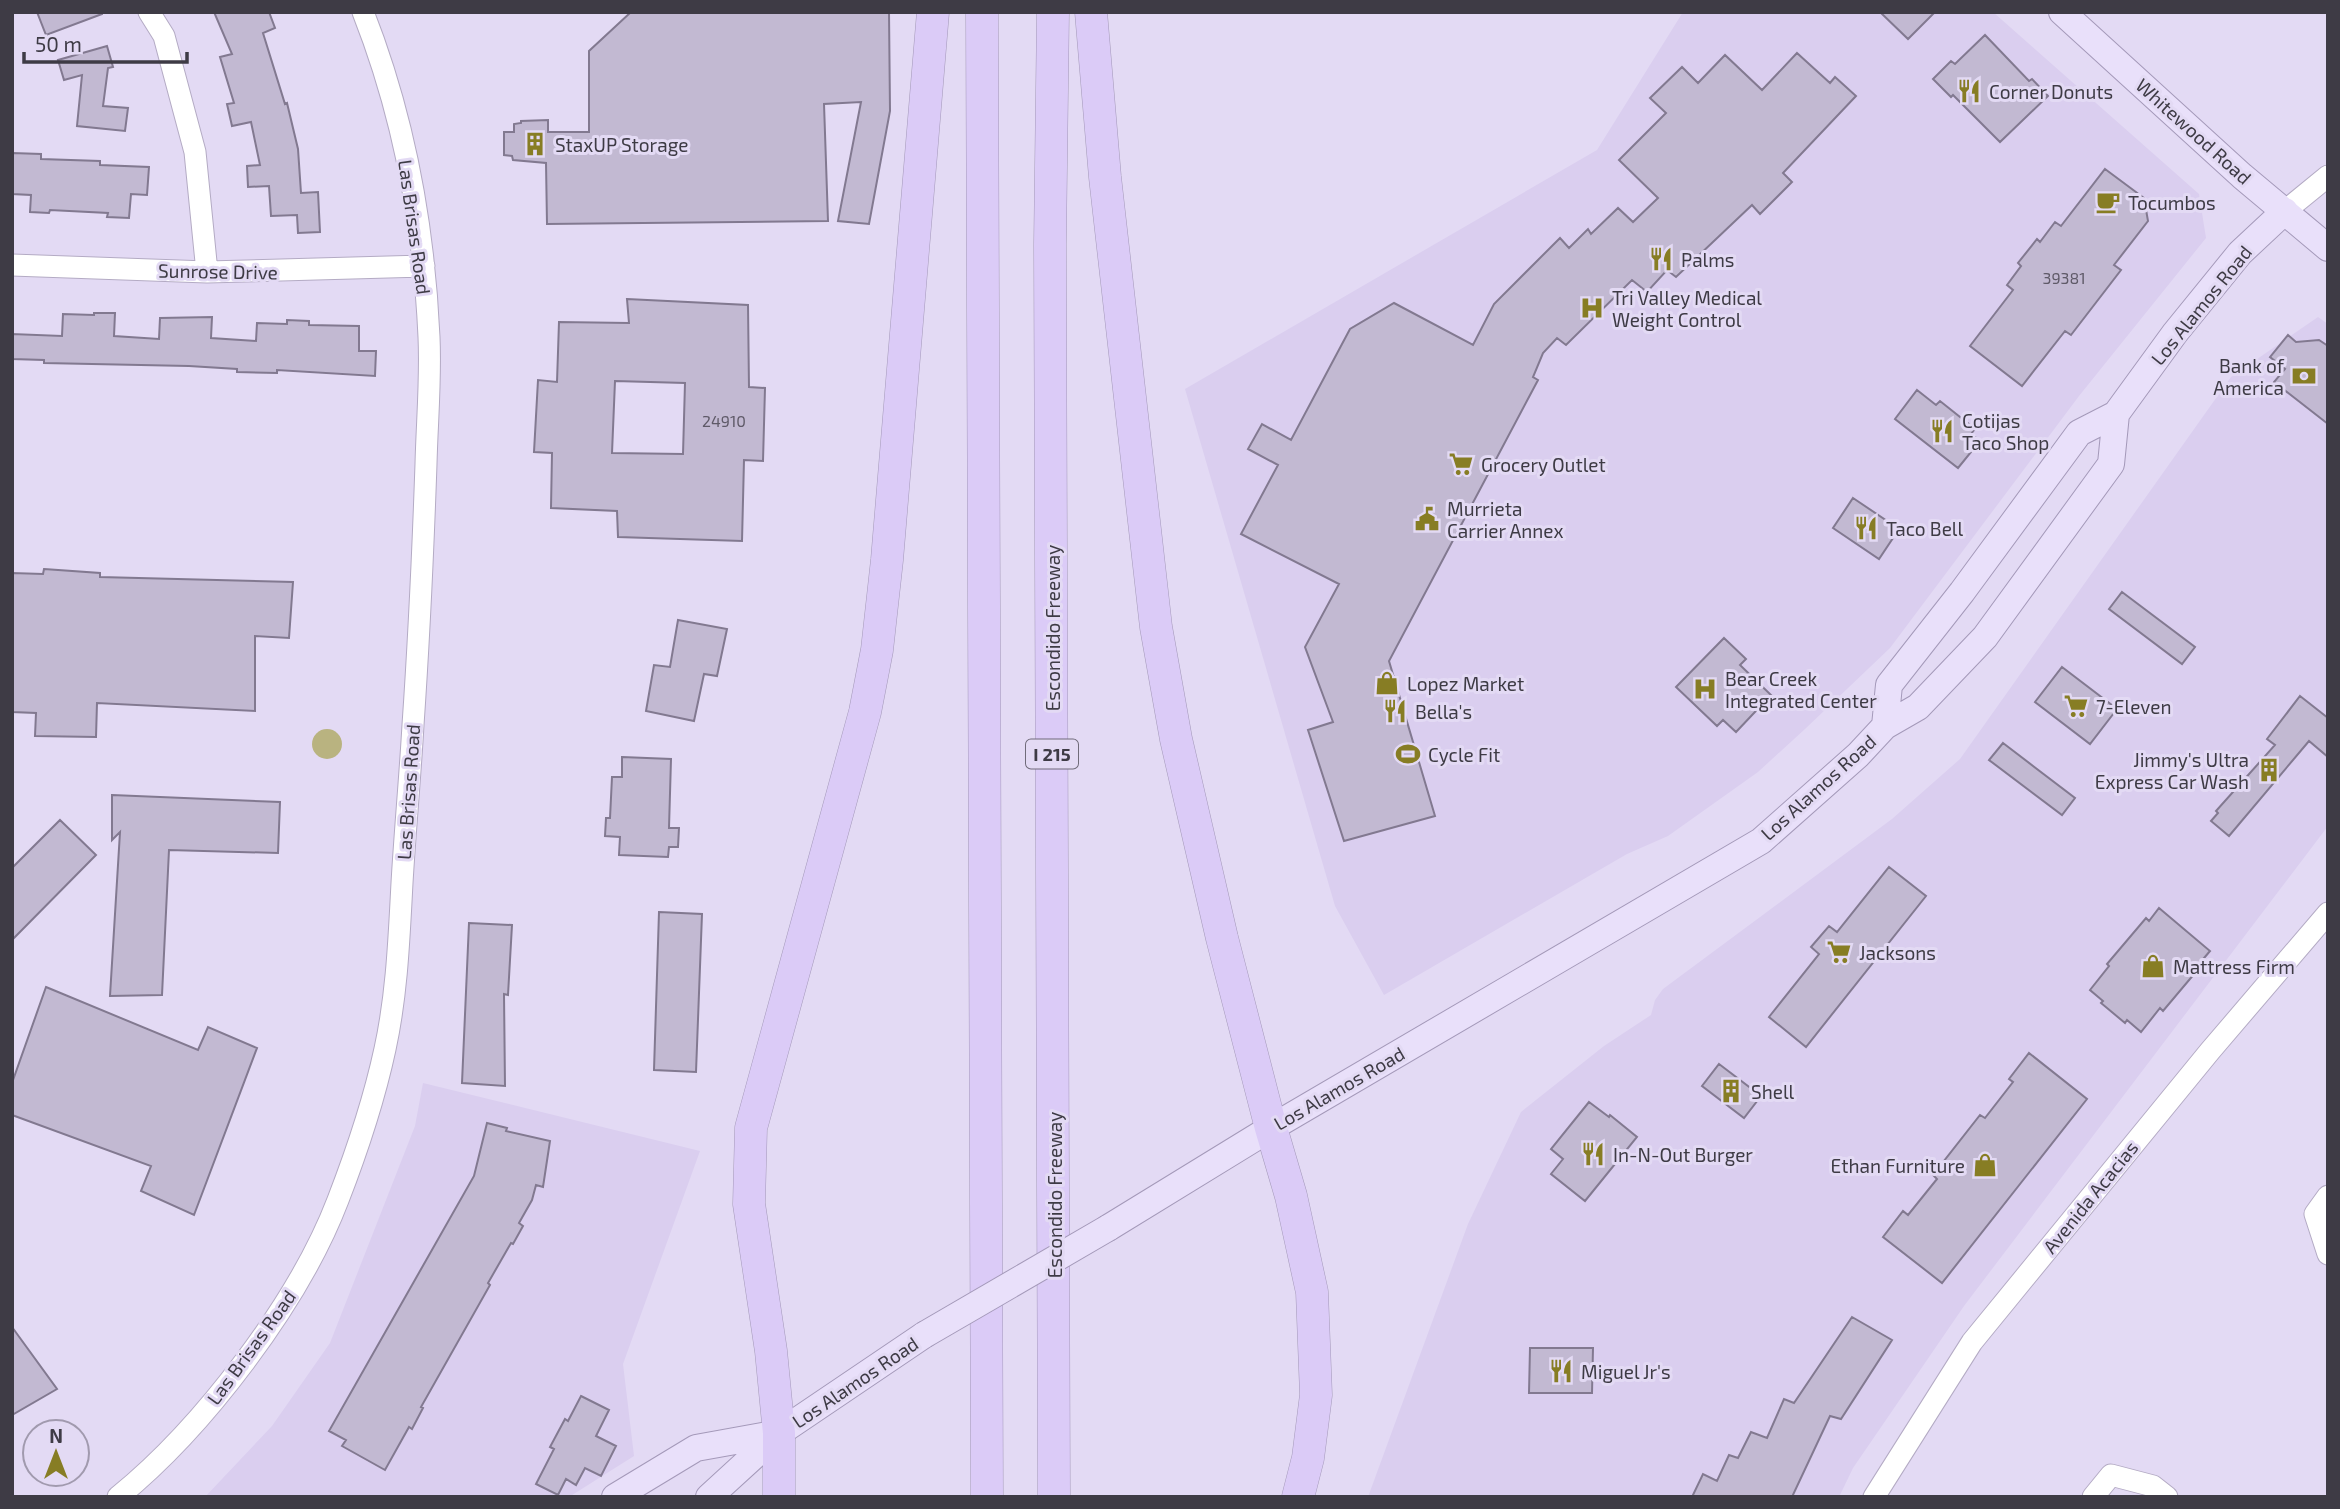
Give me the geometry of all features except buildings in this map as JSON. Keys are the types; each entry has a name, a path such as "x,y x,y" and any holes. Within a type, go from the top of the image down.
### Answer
{"highway":[{"path":"779,1497 779,1433 771,1351 750,1204 751,1128 865,712 877,650 933,12"},
{"path":"982,12 987,1497"},
{"name":"Escondido Freeway","path":"1053,12 1050,244 1054,1497"},
{"path":"1091,12 1107,191 1156,627 1176,739 1222,937 1291,1196 1312,1292 1316,1395 1308,1458 1298,1497"}],"main road":[{"name":"Whitewood Road","path":"2062,12 2233,167 2328,248"},
{"name":"Los Alamos Road","path":"1885,726 1889,685 1962,592 2079,433 2116,414 2175,333 2240,253 2285,211"},
{"name":"Los Alamos Road","path":"709,1497 779,1433 924,1335 1761,841 1858,755 1885,726 1918,707 1985,637 2111,464 2116,414"},
{"name":"Los Alamos Road","path":"615,1497 696,1448 779,1433"}],"street":[{"path":"149,12 164,36 195,152 207,272"},
{"name":"Las Brisas Road","path":"118,1497 197,1419 250,1355 302,1276 337,1204 360,1138 386,1048 397,968 422,590 429,340 424,266 415,199 393,99 363,12"},
{"name":"Los Alamos Road","path":"2285,211 2328,176"},
{"name":"Sunrose Drive","path":"12,265 207,272 424,266"},
{"name":"Avenida Acacias","path":"1874,1497 1972,1342 2210,1051 2328,913"},
{"path":"2328,1196 2315,1214 2328,1254"},
{"path":"2093,1497 2111,1475 2160,1491"}],"shaded area":[{"path":"1683,12 1993,12 2199,194 2206,238 2079,396 1890,648 1805,729 1758,772 1668,836 1627,854 1384,995 1335,906 1185,389 1597,150"},
{"path":"2318,317 2328,324 2328,826 1964,1306 1853,1468 1839,1497 1368,1497 1468,1224 1521,1112 1604,1046 1651,1015 1655,1000 1663,989 1892,819 1960,759 2231,377"},
{"path":"327,729 333,730 341,738 341,750 333,758 327,759 321,758 313,750 312,744 313,738 321,730"},
{"path":"423,1083 700,1151 623,1364 634,1456 569,1497 205,1497 272,1426 330,1343 415,1126"}],"place":[{"name":"Corner Donuts","path":"1969,91"},
{"name":"StaxUP Storage","path":"535,144"},
{"name":"Tocumbos","path":"2108,202"},
{"name":"Palms","path":"1661,259"},
{"name":"Tri Valley Medical Weight Control","path":"1592,308"},
{"name":"Bank of America","path":"2304,376"},
{"name":"Cotijas Taco Shop","path":"1942,431"},
{"name":"Grocery Outlet","path":"1461,464"},
{"name":"Murrieta Carrier Annex","path":"1427,519"},
{"name":"Taco Bell","path":"1866,528"},
{"name":"Lopez Market","path":"1387,683"},
{"name":"Bear Creek Integrated Center","path":"1705,689"},
{"name":"7-Eleven","path":"2076,706"},
{"name":"Bella's","path":"1395,711"},
{"name":"Cycle Fit","path":"1408,754"},
{"name":"Jimmy's Ultra Express Car Wash","path":"2269,770"},
{"name":"Jacksons","path":"1839,952"},
{"name":"Mattress Firm","path":"2153,966"},
{"name":"Shell","path":"1731,1091"},
{"name":"In-N-Out Burger","path":"1593,1154"},
{"name":"Ethan Furniture","path":"1985,1165"},
{"name":"Miguel Jr's","path":"1561,1371"}]}
